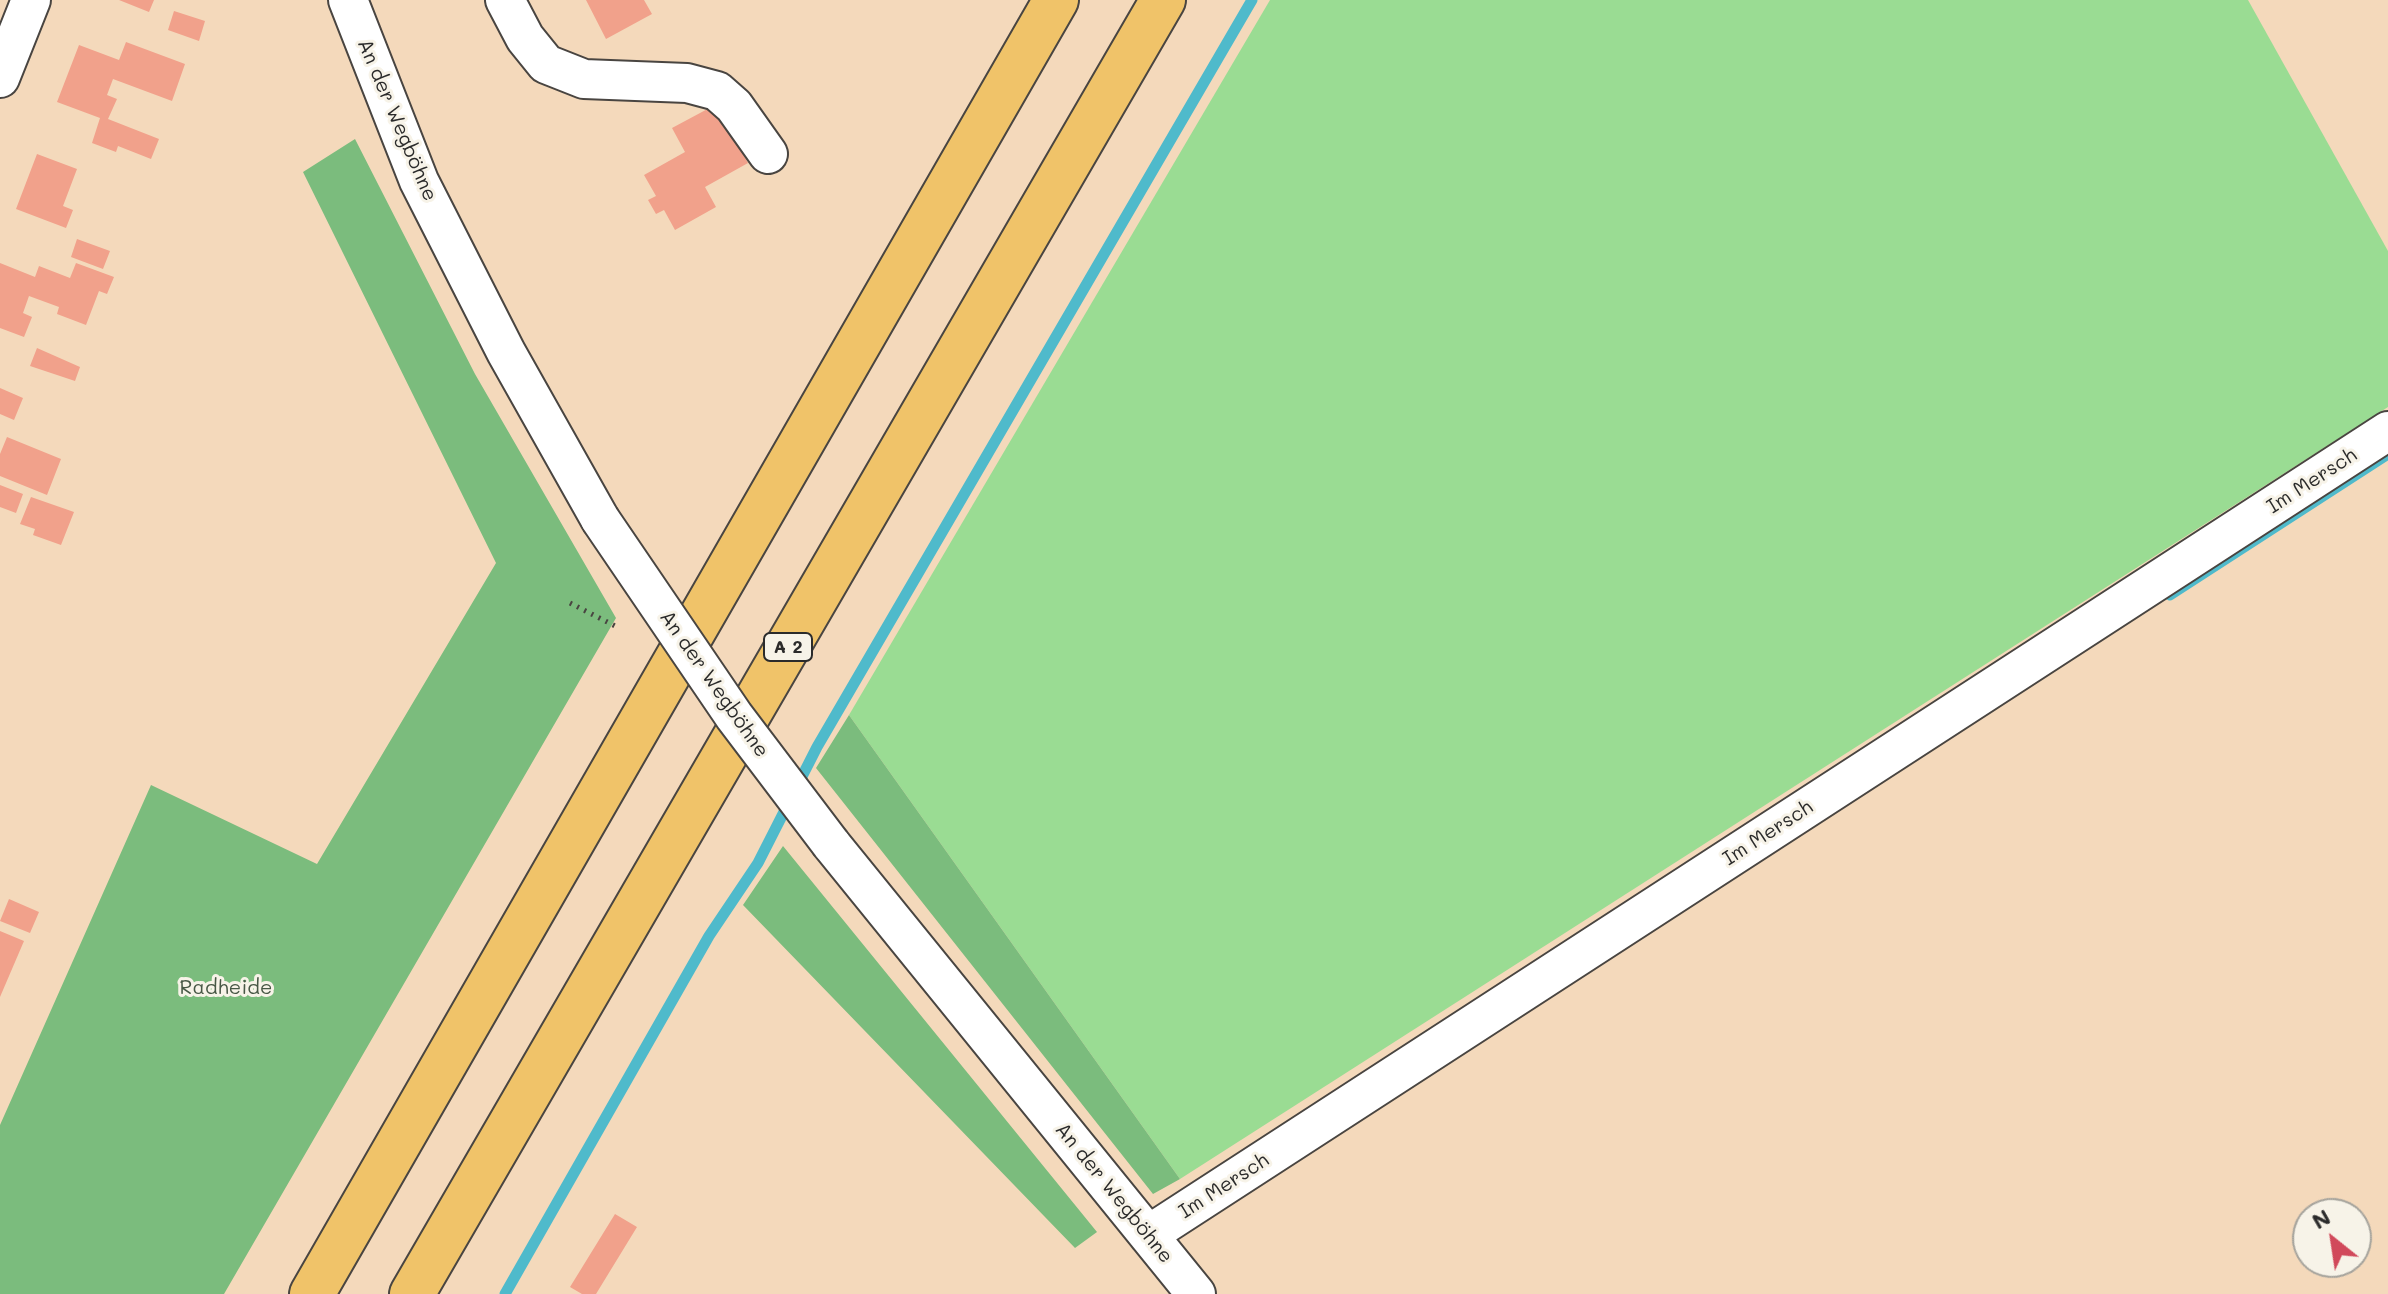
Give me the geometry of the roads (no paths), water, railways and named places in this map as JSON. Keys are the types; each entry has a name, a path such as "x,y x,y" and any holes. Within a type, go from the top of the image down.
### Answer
{"highway":[{"path":"312,1294 1056,0"},
{"name":"A 2","path":"412,1294 1163,0"}],"street":[{"path":"0,78 31,0"},
{"name":"An der Wegböhne","path":"348,0 419,181 506,352 600,519 734,716 831,844 1196,1294"},
{"path":"510,11 546,64 584,79 687,83 717,91 734,106 768,154"},
{"name":"Im Mersch","path":"1148,1235 2388,431"}],"waterway":[{"path":"505,1294 709,936 758,863 817,747 1252,0"},
{"path":"2170,595 2388,454"}],"park label":[{"name":"Radheide","path":"226,988"}]}
